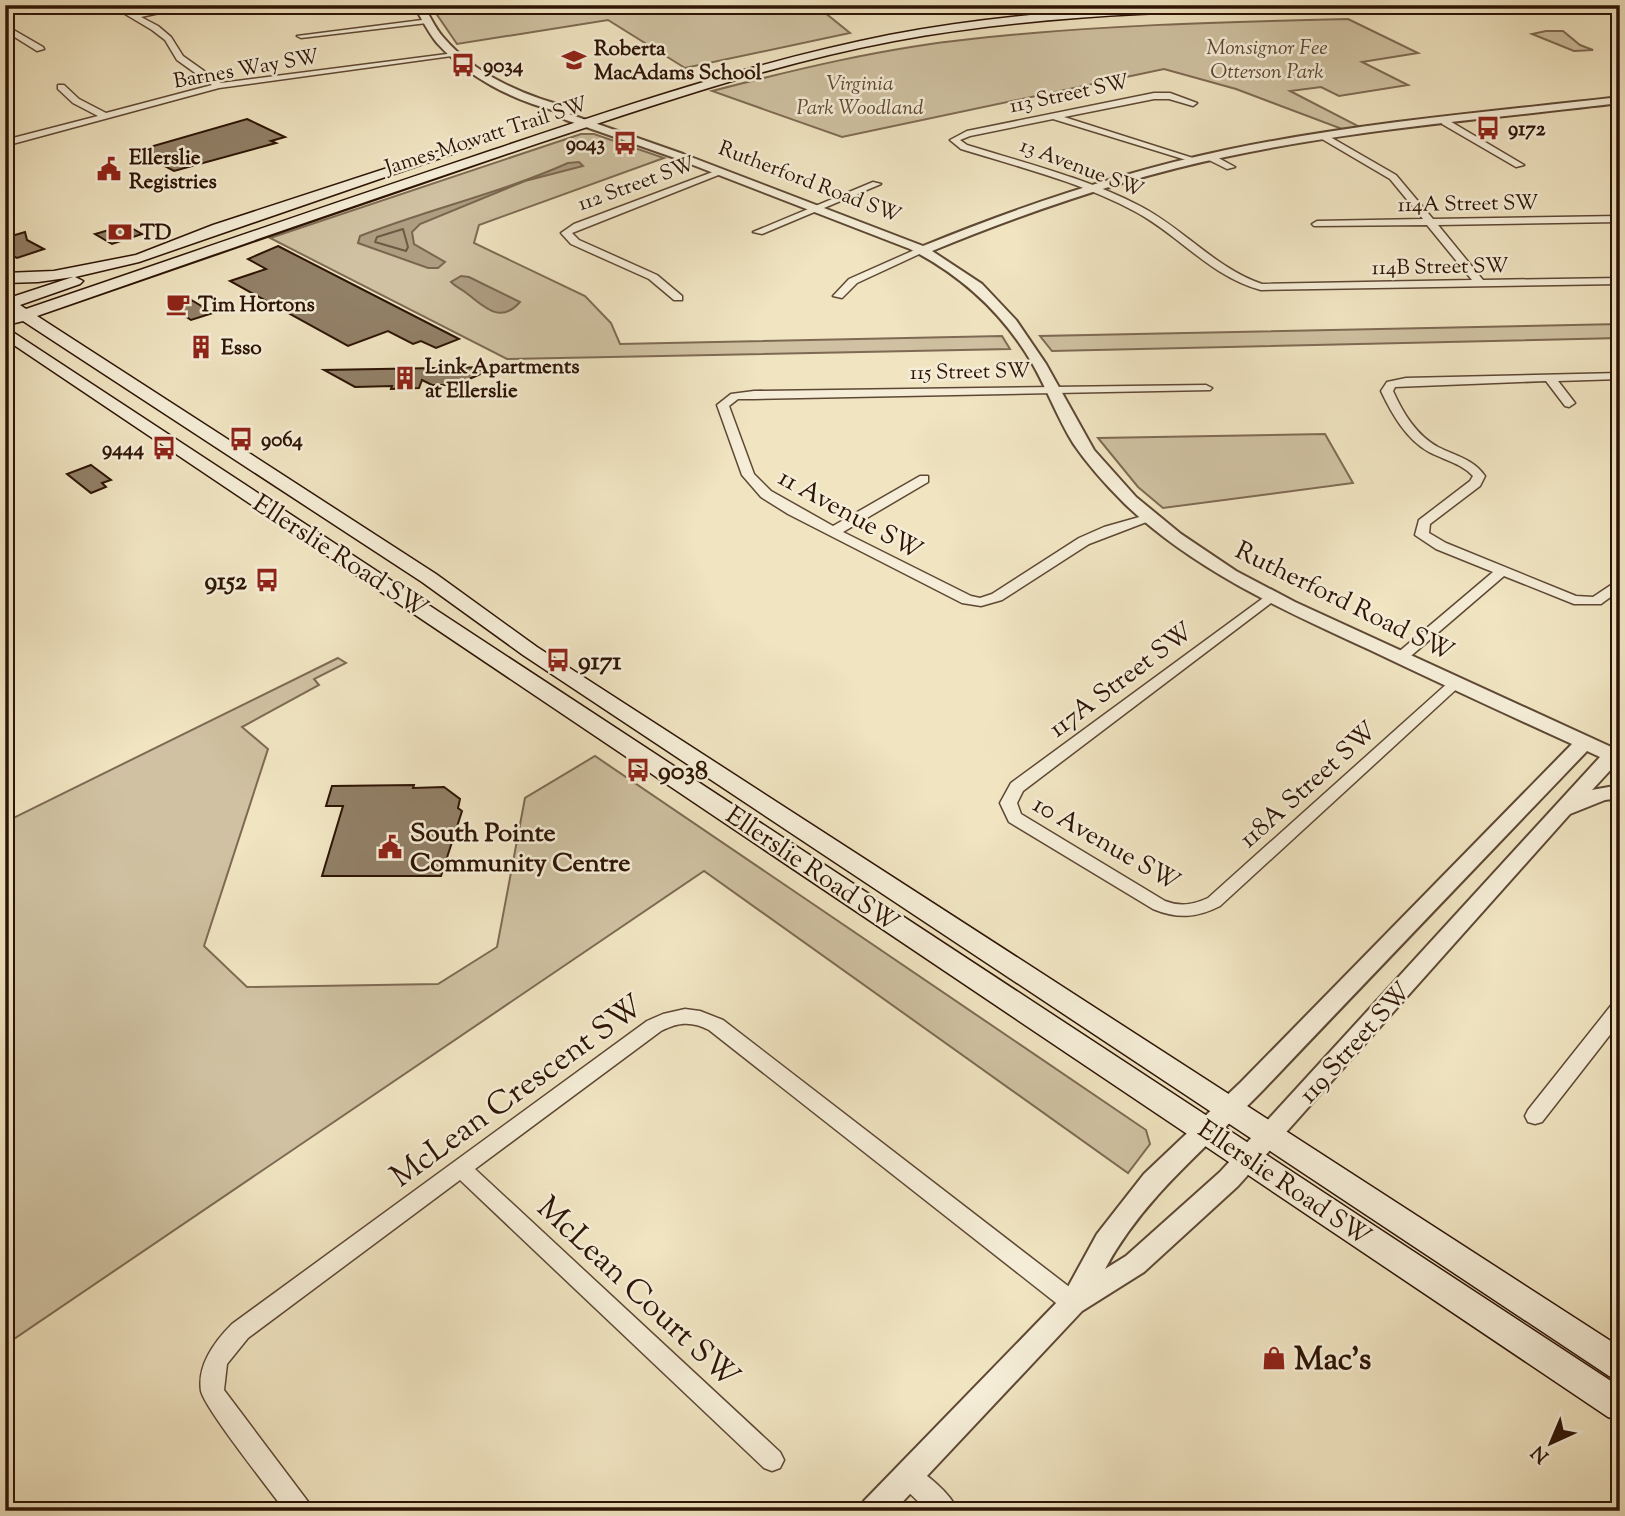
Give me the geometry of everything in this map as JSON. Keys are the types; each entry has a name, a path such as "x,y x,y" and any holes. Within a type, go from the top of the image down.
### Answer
{"main road":[{"name":"James Mowatt Trail SW","path":"10,311 145,272 428,176 578,115 734,63 890,31 1001,16 1185,5"},
{"name":"James Mowatt Trail SW","path":"547,120 578,115 859,45 1092,10 1472,5"},
{"name":"James Mowatt Trail SW","path":"10,311 218,228 478,143"},
{"path":"145,272 264,220 275,214 277,209 294,213 320,212"},
{"path":"5,278 30,279 134,260"},
{"name":"Ellerslie Road SW","path":"10,311 267,472 429,579 530,651 1620,1365"},
{"name":"Ellerslie Road SW","path":"5,332 1620,1406"},
{"path":"5,349 66,373"},
{"path":"83,386 142,410 243,471 267,472"},
{"path":"226,479 247,480 262,486 344,538 429,579"}],"street":[{"path":"114,5 160,31 180,58 219,86"},
{"path":"135,16 192,5"},
{"name":"Rutherford Road SW","path":"418,5 454,55 496,82 923,250 967,276 992,299 1035,357 1091,457 1150,518 1205,559 1270,597 1616,758"},
{"path":"301,36 427,21"},
{"path":"5,27 40,49"},
{"name":"Barnes Way SW","path":"5,143 219,86 454,55"},
{"path":"61,87 75,101 105,116"},
{"name":"113 Street SW","path":"954,140 967,134 1154,96 1170,96 1193,103"},
{"name":"Rutherford Road SW","path":"923,250 1001,219 1090,189 1210,157 1325,137 1617,102"},
{"path":"1053,117 1193,161"},
{"path":"1445,122 1519,165"},
{"path":"1325,137 1394,177 1480,284"},
{"name":"13 Avenue SW","path":"954,140 964,147 1090,189 1140,210 1242,281 1261,288"},
{"path":"1210,157 1230,167"},
{"name":"112 Street SW","path":"678,298 653,277 575,242 566,233 577,226 721,172"},
{"path":"758,232 876,184"},
{"name":"114A Street SW","path":"1317,224 1620,219"},
{"path":"838,296 853,281 923,250"},
{"name":"114B Street SW","path":"1261,288 1620,281"},
{"path":"1620,376 1406,381 1388,385 1388,394 1416,435 1432,449 1469,466 1479,476 1476,483 1424,523 1423,535 1441,546 1566,598 1589,602 1602,599 1620,583"},
{"path":"1549,378 1569,403"},
{"name":"115 Street SW","path":"735,396 1053,388 1206,388"},
{"name":"11 Avenue SW","path":"735,396 725,401 723,408 748,475 778,503 959,597 981,602 998,597 1084,541 1109,530 1150,518"},
{"path":"833,532 924,479"},
{"path":"1400,658 1501,572"},
{"name":"117A Street SW","path":"1007,806 1008,799 1017,788 1270,597"},
{"name":"118A Street SW","path":"1187,912 1213,902 1455,684"},
{"name":"119 Street SW","path":"1073,1303 1106,1242 1153,1181 1229,1110 1584,743"},
{"name":"119 Street SW","path":"874,1511 1073,1303 1135,1264 1249,1158 1564,812 1575,795 1616,758"},
{"path":"1564,812 1590,798 1620,791"},
{"name":"10 Avenue SW","path":"1007,806 1023,824 1158,905 1187,912"},
{"path":"1535,1115 1620,1008"},
{"name":"McLean Crescent SW","path":"300,1511 213,1393 212,1370 218,1356 240,1331 654,1026 677,1015 696,1016 716,1025 1073,1303"},
{"name":"McLean Court SW","path":"462,1168 772,1460"},
{"path":"908,1476 946,1511"}],"green space":[{"path":"811,5 819,8 850,33 685,68 608,20 457,44 431,6"},
{"path":"1348,19 1418,53 1362,62 1408,85 1339,96 1321,87 1290,91 1360,127 1342,129 1236,89 1164,69 842,137 712,91 841,60 971,39 1112,27"},
{"path":"1563,31 1580,45 1593,50 1574,51 1532,34"},
{"path":"581,134 594,134 664,158 479,225 474,243 585,296 611,323 620,344 1002,336 1010,349 507,359 270,238"},
{"path":"1620,324 1620,338 1052,351 1040,336"},
{"path":"1325,434 1353,483 1163,508 1138,487 1098,438"},
{"path":"338,658 346,663 314,679 319,685 242,727 268,749 204,946 247,987 438,984 497,947 525,798 595,756 1146,1130 1150,1144 1128,1173 704,871 5,1345 5,822"}],"water":[{"path":"579,162 583,166 525,181 420,224 412,232 414,244 445,262 438,268 428,268 358,243 360,236 386,226 543,174 568,163"},
{"path":"461,276 469,277 520,302 512,309 498,313 484,307 451,282"}],"building":[{"path":"247,119 285,137 271,141 276,143 174,171 136,151"},
{"name":"TD","path":"126,225 142,234 112,244 95,234"},
{"path":"25,232 27,240 44,249 17,258 5,252 5,238"},
{"path":"278,246 459,339 436,348 421,341 413,344 388,331 348,346 230,281 266,269 248,259"},
{"path":"188,298 213,313 191,320 168,305"},
{"name":"Link Apartments at Ellerslie","path":"496,367 456,385 432,385 422,380 419,388 391,389 392,386 355,387 324,370"},
{"path":"91,465 111,480 102,483 106,487 91,493 67,474"},
{"name":"South Pointe Community Centre","path":"414,785 413,788 444,787 460,799 458,808 462,811 441,876 322,876 343,806 326,806 332,786"}],"place":[{"name":"Roberta MacAdams School","path":"574,60"},
{"name":"9034","path":"463,65"},
{"name":"9172","path":"1488,128"},
{"name":"9043","path":"625,143"},
{"name":"Ellerslie Registries","path":"109,169"},
{"name":"TD","path":"120,232"},
{"name":"Tim Hortons","path":"178,304"},
{"name":"Esso","path":"201,347"},
{"name":"Link Apartments at Ellerslie","path":"405,378"},
{"name":"9064","path":"241,439"},
{"name":"9444","path":"164,448"},
{"name":"9152","path":"267,580"},
{"name":"9171","path":"558,660"},
{"name":"9038","path":"638,770"},
{"name":"South Pointe Community Centre","path":"390,847"},
{"name":"Mac's","path":"1274,1358"}],"park label":[{"name":"Monsignor Fee Otterson Park","path":"1267,59"},
{"name":"Virginia Park Woodland","path":"860,95"}]}
